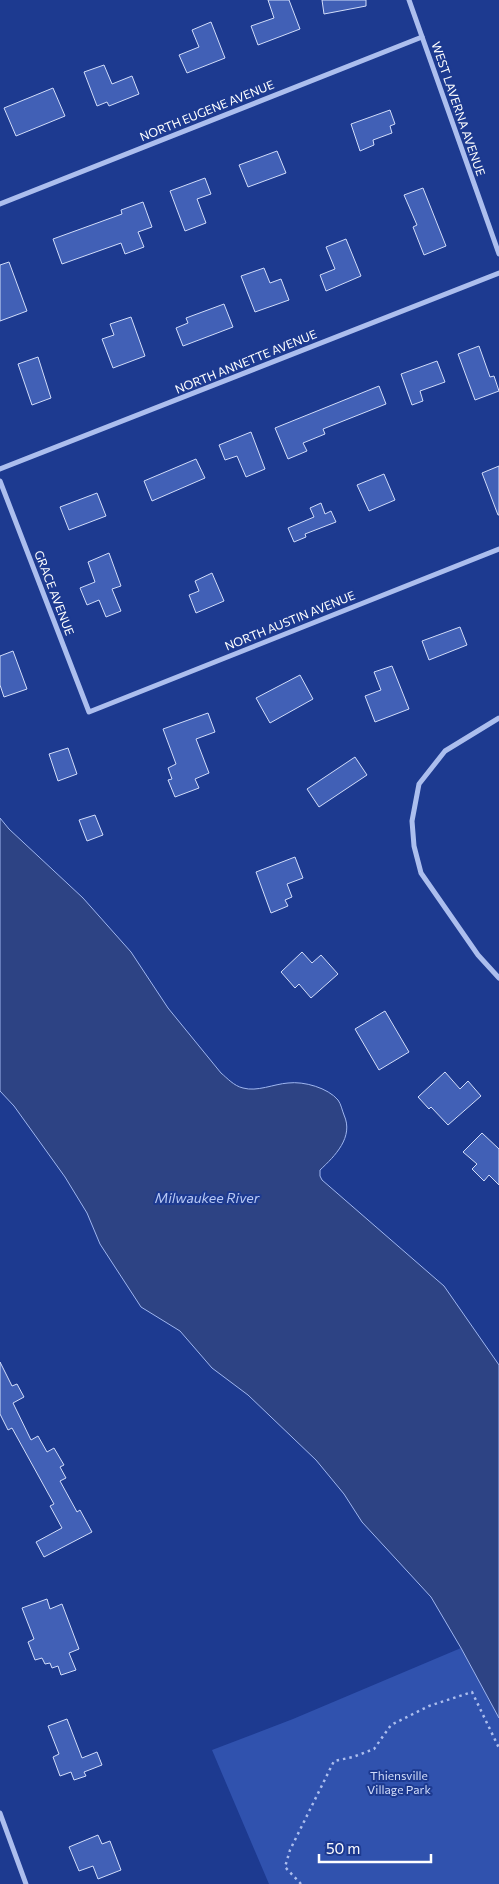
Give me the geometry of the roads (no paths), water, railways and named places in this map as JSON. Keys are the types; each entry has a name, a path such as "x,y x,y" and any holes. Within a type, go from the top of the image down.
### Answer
{"street":[{"name":"WEST LAVERNA AVENUE","path":"409,0 499,254"},
{"name":"NORTH EUGENE AVENUE","path":"0,204 422,37"},
{"name":"NORTH ANNETTE AVENUE","path":"0,469 499,273"},
{"name":"GRACE AVENUE","path":"0,482 89,712"},
{"name":"NORTH AUSTIN AVENUE","path":"89,712 499,549"},
{"path":"499,718 445,751 419,784 412,821 414,846 421,874 478,955 499,978"},
{"path":"0,1813 26,1884"}],"water":[{"name":"Milwaukee River","path":"0,818 9,829 83,898 131,952 168,1008 228,1079 237,1086 248,1089 288,1083 308,1084 328,1092 338,1100 347,1131 337,1152 320,1170 322,1180 444,1286 499,1365 499,1718 431,1597 362,1522 344,1494 316,1460 248,1395 212,1368 180,1331 141,1307 100,1244 87,1213 65,1177 14,1106 0,1091"}],"park label":[{"name":"Thiensville Village Park","path":"399,1783"}]}
